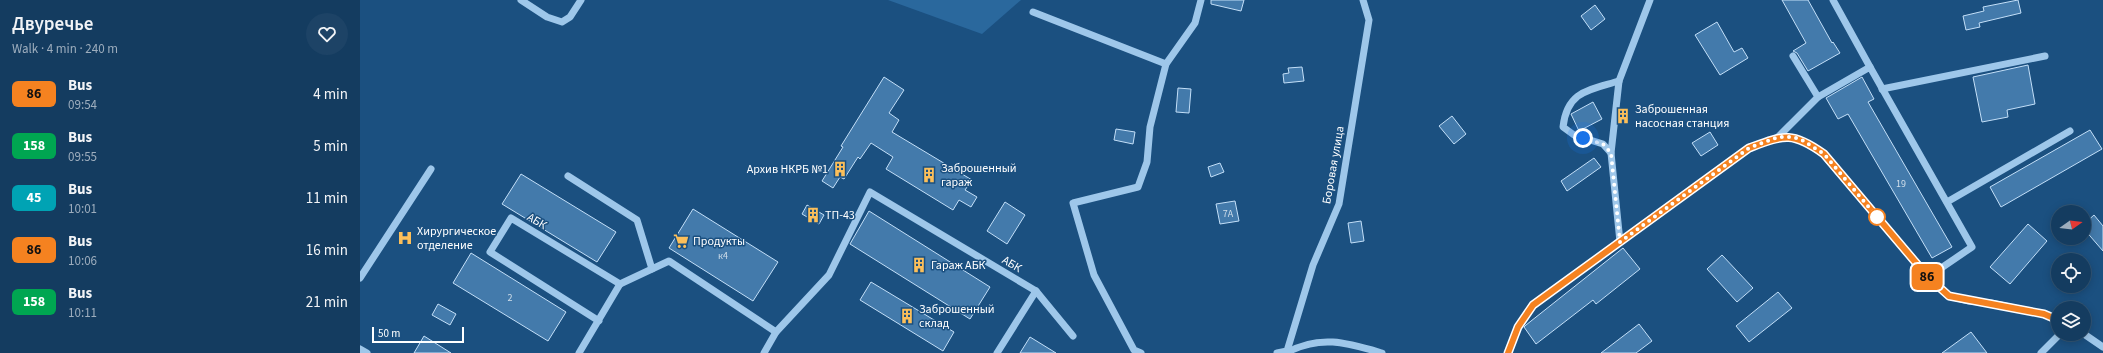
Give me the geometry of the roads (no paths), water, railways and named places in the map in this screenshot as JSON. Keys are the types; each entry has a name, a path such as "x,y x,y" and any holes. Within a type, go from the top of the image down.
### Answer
{"street":[{"path":"521,0 547,17 562,22 570,17 580,0"},
{"path":"1141,353 1134,350 1094,275 1073,203 1138,187 1147,162 1150,127 1166,64 1194,23 1201,0"},
{"name":"Боровая улица","path":"1286,352 1313,265 1339,204 1369,20 1363,0"},
{"path":"1620,242 1611,153 1619,82 1650,0"},
{"path":"1833,0 1972,247 1928,277"},
{"path":"1032,12 1166,64"},
{"path":"1793,56 1818,97"},
{"path":"1882,89 2045,56"},
{"path":"1778,137 1818,97 1870,68"},
{"path":"1611,153 1603,144 1574,135 1563,127 1569,103 1577,96 1587,90 1619,82"},
{"path":"1947,202 2070,131"},
{"path":"1508,353 1518,327 1533,305 1749,148 1778,137 1793,137 1802,140 1824,154 1928,277 1949,296 2044,314 2051,317"},
{"path":"360,278 431,169"},
{"path":"568,176 637,220 652,269"},
{"name":"АБК","path":"776,332 829,275 870,192 893,207 1036,290"},
{"name":"АБК","path":"599,320 490,252 511,218 620,284"},
{"path":"580,353 620,284 669,262 776,332 764,353"},
{"path":"997,353 1036,290 1073,336"},
{"path":"2091,339 2103,347"},
{"path":"1277,353 1286,352 1315,342 1335,341 1382,353"},
{"path":"2041,353 2053,341"},
{"path":"360,349 367,353"}],"place":[{"name":"Заброшенная насосная станция","path":"1623,116"},
{"name":"Архив НКРБ №1","path":"840,169"},
{"name":"Заброшенный гараж","path":"929,175"},
{"name":"ТП-43","path":"813,215"},
{"name":"Хирургическое отделение","path":"405,238"},
{"name":"Продукты","path":"681,241"},
{"name":"Гараж АБК","path":"919,265"},
{"name":"Заброшенный склад","path":"907,316"}]}
